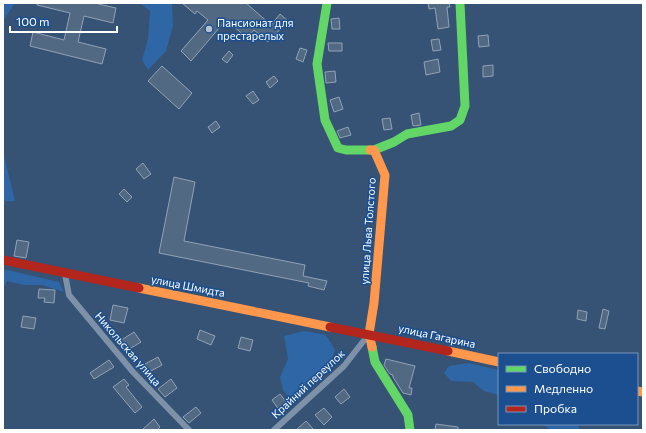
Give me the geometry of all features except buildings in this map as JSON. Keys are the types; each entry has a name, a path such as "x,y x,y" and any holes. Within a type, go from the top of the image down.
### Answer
{"street":[{"path":"326,3 317,64 325,120 338,148 346,150 374,150 394,142 407,134 450,126 460,120 465,106 460,3"},
{"name":"улица Льва Толстого","path":"369,334 374,303 384,175 374,150"},
{"name":"улица Шмидта","path":"3,260 65,274 369,334"},
{"name":"Никольская улица","path":"65,274 69,295 133,372 188,430"},
{"path":"369,334 375,362 394,390 408,415 410,430"},
{"name":"улица Гагарина","path":"369,334 498,362"},
{"name":"Крайний переулок","path":"274,430 344,366 369,334"}],"shaded area":[{"path":"3,3 15,3 3,21"},
{"path":"140,3 172,3 173,26 166,51 148,70 142,60 148,39 150,11"},
{"path":"3,151 15,201 3,201"},
{"path":"3,269 59,282 64,292 42,285 24,285 7,281 3,289"},
{"path":"304,331 326,335 335,350 330,365 293,403 283,390 280,377 288,359 284,336"},
{"path":"468,363 498,370 498,395 484,391 473,382 451,381 444,373 449,366"},
{"path":"543,425 578,425 579,428 579,430 552,430"}],"traffic: fast":[{"path":"327,3 317,64 325,120 338,148 346,150 370,150"},
{"path":"374,150 394,142 407,134 451,126 460,120 465,106 460,3"},
{"path":"372,347 375,362 408,415 410,430"}],"traffic: slow":[{"path":"370,150 374,150 385,175 374,303 369,334 372,347"},
{"path":"139,288 330,327"},
{"path":"448,351 498,362"},
{"path":"638,391 643,392"}],"traffic: jam":[{"path":"3,260 139,288"},
{"path":"330,327 448,351"}],"place":[{"name":"Пансионат для престарелых","path":"209,29"}]}
